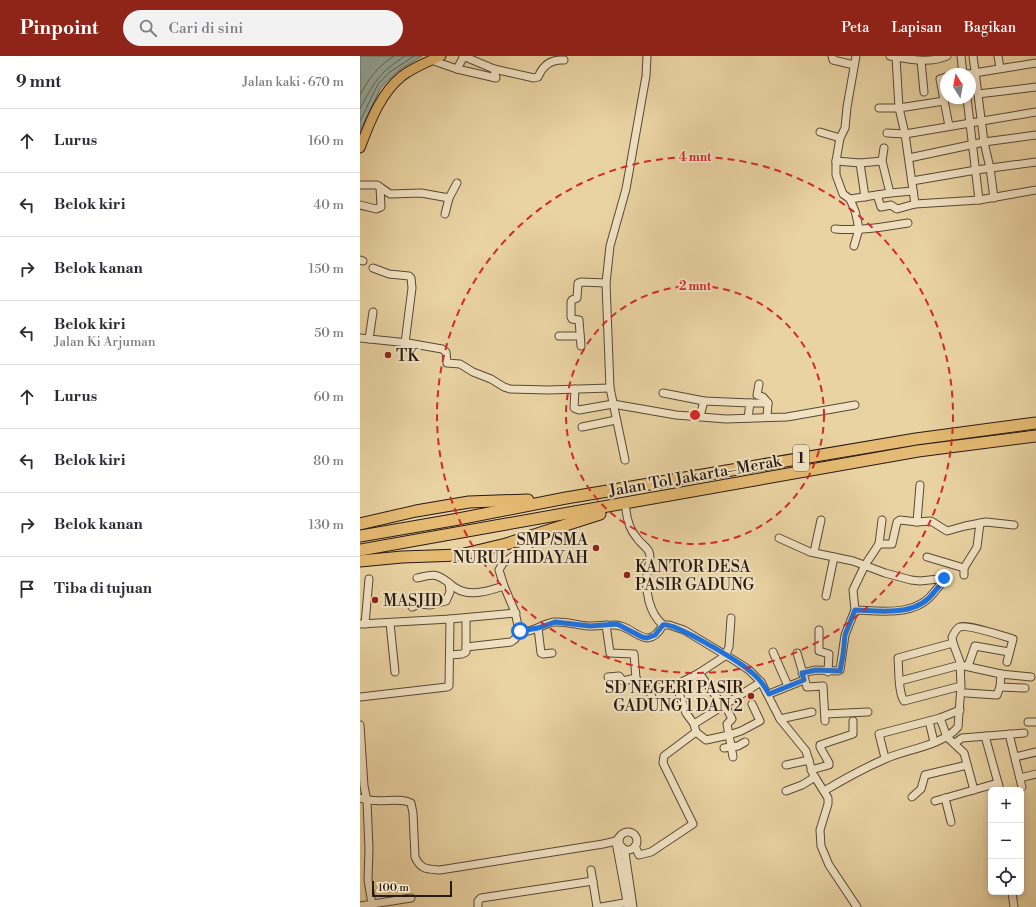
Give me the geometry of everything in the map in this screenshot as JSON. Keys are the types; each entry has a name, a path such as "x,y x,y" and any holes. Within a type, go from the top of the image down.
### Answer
{"highway":[{"name":"Jalan Tol Jakarta–Merak","path":"360,536 566,498 916,439 1036,422"},
{"name":"Jalan Tol Jakarta–Merak","path":"360,550 626,506 918,451 1036,436"},
{"path":"360,524 416,511 469,502 566,498"},
{"path":"360,561 402,557 460,555 506,544 626,506"}],"main road":[{"path":"360,148 374,113 388,91 402,77 431,60 441,56"}],"street":[{"path":"457,69 464,56 494,69 538,78 544,68 553,60 564,60"},
{"path":"625,460 612,404 610,388 606,283 610,246 626,189 646,76 647,56"},
{"path":"832,56 833,60 854,65"},
{"path":"854,246 859,229 855,211 850,199 844,194 836,175 836,161 840,138 845,128 856,56"},
{"path":"915,204 905,134 899,108 893,56 921,61 934,60 947,56"},
{"path":"960,56 962,68"},
{"path":"972,68 973,56"},
{"path":"998,56 1000,68"},
{"path":"1024,56 1025,64"},
{"path":"431,60 457,69 496,78 494,69"},
{"path":"921,61 924,92"},
{"path":"976,72 1036,63"},
{"path":"978,94 1036,87"},
{"path":"976,88 994,198"},
{"path":"879,108 899,108 940,103"},
{"path":"944,104 949,126"},
{"path":"968,104 979,200"},
{"path":"887,133 905,134 1036,112"},
{"path":"820,132 840,138"},
{"path":"909,158 984,142 1036,135"},
{"path":"884,148 882,162 890,193"},
{"path":"836,161 860,163 882,162"},
{"path":"912,182 976,170 1036,162"},
{"path":"860,163 865,197"},
{"path":"445,214 449,198 457,183"},
{"path":"360,185 377,185 390,194 422,193 449,198"},
{"path":"360,205 376,209 379,208 380,187"},
{"path":"877,195 881,207 891,205 896,209 915,204 979,200 1036,190"},
{"path":"850,199 913,191"},
{"path":"836,229 880,227 908,222"},
{"path":"373,268 389,274 409,276 411,278 412,288 405,343"},
{"path":"581,346 579,320 572,319 571,317 571,302 577,298 578,283 606,283"},
{"path":"369,339 373,312"},
{"path":"559,336 580,336"},
{"path":"360,338 405,343 444,350 446,352 447,363 460,364 473,372 491,379 507,388 610,388"},
{"path":"760,384 757,395 763,397 768,403 767,417"},
{"path":"575,389 574,405 575,409 579,410 612,404 676,415 748,418 787,417 855,405"},
{"path":"662,393 704,401 768,403"},
{"path":"700,416 704,401"},
{"path":"748,418 750,403"},
{"path":"582,427 616,420"},
{"path":"917,522 920,485"},
{"path":"626,506 629,525 636,537 649,551 650,558 647,574 647,590 650,605 655,616 663,625 669,625 684,630 749,670 761,682 769,694 780,719 804,748 813,774 824,791 828,801 819,838 824,854 829,865 857,907"},
{"path":"814,552 821,520"},
{"path":"769,694 788,686 816,670 828,672 840,670 845,635 855,610 853,590 865,565 879,544 882,520"},
{"path":"879,544 892,544 898,520 917,522 932,521 947,532 965,526 986,522 1014,525"},
{"path":"927,557 964,571 977,548 980,524"},
{"path":"466,647 511,642 515,639 520,631 516,612 504,586 499,570 503,563 553,529"},
{"path":"779,538 799,548 865,565 885,573 925,581 946,578 930,599 909,610 855,610"},
{"path":"826,596 834,556"},
{"path":"417,578 434,574 457,590 466,592 482,592 504,586"},
{"path":"369,579 363,624 466,618 516,612"},
{"path":"412,607 419,604 430,605 446,601 450,592 449,583"},
{"path":"450,655 464,653 466,647 466,618"},
{"path":"634,654 636,678 642,689 676,685 699,673 725,656 729,647 731,618"},
{"path":"360,697 447,687 450,684 450,619"},
{"path":"520,631 538,628 555,622 590,626 617,624 642,637 647,638 655,635 663,625"},
{"path":"390,623 395,672"},
{"path":"606,625 610,653 642,654"},
{"path":"964,666 953,643 952,637 959,627 974,628 1013,639 1007,662"},
{"path":"538,628 542,654 552,653"},
{"path":"819,630 819,651 829,654 830,656 828,672"},
{"path":"953,643 898,658 903,700 904,701 961,686"},
{"path":"951,740 958,727 964,666 975,646 1009,652"},
{"path":"773,652 788,686"},
{"path":"797,653 803,677 808,687 823,686 825,717 868,712"},
{"path":"900,681 964,666 1001,674 1030,677"},
{"path":"699,673 724,705 732,719 727,724 733,757"},
{"path":"966,692 997,695 1000,686 1001,674"},
{"path":"608,677 619,676 623,681 636,678"},
{"path":"694,724 761,682"},
{"path":"676,685 686,713 694,724 696,732 706,740 741,731 760,721 752,704"},
{"path":"1000,686 1025,688"},
{"path":"649,689 655,705"},
{"path":"885,758 879,734 940,718 960,710"},
{"path":"780,719 812,712"},
{"path":"940,718 951,740 964,753 974,790"},
{"path":"786,791 802,785 813,774 828,765 829,763 820,745 853,734 853,721"},
{"path":"928,721 934,742"},
{"path":"1028,722 1036,722"},
{"path":"360,726 361,769 367,801 369,849 368,880 372,904"},
{"path":"630,905 618,844 621,835 626,832 634,834 637,838 635,846 639,855 651,852 693,824 663,763 664,756 696,732"},
{"path":"824,791 861,769 899,752 934,742 1024,733"},
{"path":"1009,734 1022,787"},
{"path":"985,736 999,787"},
{"path":"724,748 738,746 745,742"},
{"path":"1015,758 1036,752"},
{"path":"786,765 809,760"},
{"path":"912,797 921,789 925,775 967,765"},
{"path":"1020,778 1036,774"},
{"path":"935,801 998,782"},
{"path":"360,798 374,802 402,800 411,803 413,813 415,857 418,864 426,869 440,870 618,844 630,849 635,846"},
{"path":"945,798 951,822"},
{"path":"592,870 597,907"},
{"path":"478,907 478,901 481,898 593,881"},
{"path":"1012,895 1014,907"},
{"path":"360,906 372,904 391,904 411,898"},
{"path":"601,907 630,905"},
{"path":"620,907 630,905"}],"water":[{"path":"360,56 422,56 399,70 381,87 360,131"}],"place":[{"name":"TK","path":"388,355"},
{"name":"SMP/SMA NURUL HIDAYAH","path":"596,548"},
{"name":"KANTOR DESA PASIR GADUNG","path":"627,575"},
{"name":"MASJID","path":"375,600"},
{"name":"SD NEGERI PASIR GADUNG 1 DAN 2","path":"751,696"}],"route":[{"path":"520,631 538,628 555,622 590,626 617,624 642,637 647,638 655,635 663,625 666,624 674,626 684,630 749,670 761,682 769,694 804,680 802,673 816,670 828,672 840,671 845,635 855,610 909,610 930,599 944,578"}]}
